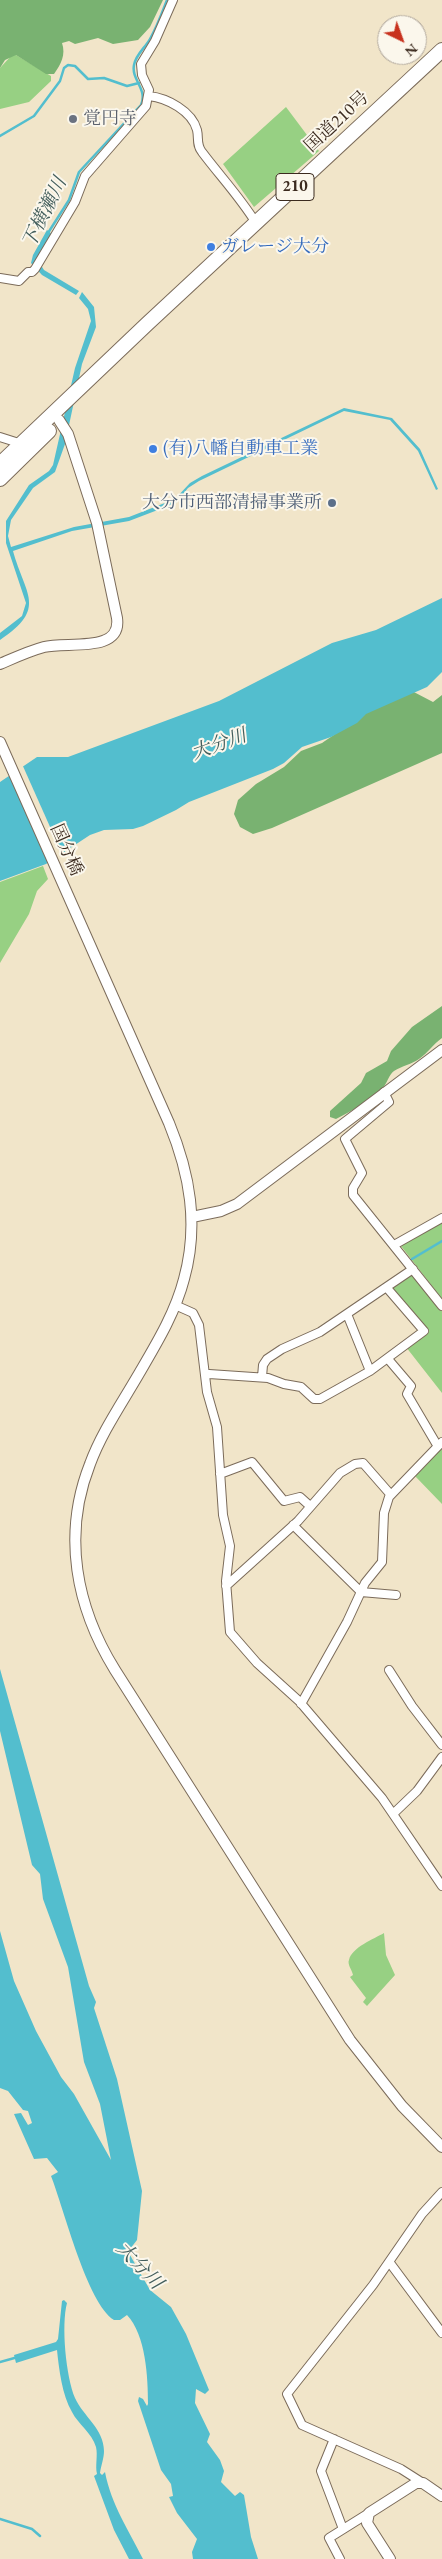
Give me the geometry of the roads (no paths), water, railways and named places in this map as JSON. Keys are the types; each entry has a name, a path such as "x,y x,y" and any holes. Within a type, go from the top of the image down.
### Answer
{"highway":[{"name":"国道210号","path":"0,464 147,324 442,50"},
{"name":"国道210号","path":"0,479 59,420 147,324"}],"street":[{"path":"0,278 19,281 28,272 35,270 75,202 83,179 142,112 149,96 141,64 174,0"},
{"path":"149,96 167,100 191,119 197,130 200,149 256,222"},
{"path":"0,664 43,647 103,642 113,636 117,630 115,608 97,523 68,434 59,420"},
{"path":"0,437 22,444"},
{"path":"0,735 9,759"},
{"path":"0,742 9,759"},
{"name":"国分橋","path":"9,759 178,1144 189,1186 192,1217 188,1266 175,1305 154,1348 100,1441 86,1475 78,1508 74,1540 76,1572 84,1606 98,1641 115,1670 334,2017 390,2092 442,2148"},
{"path":"192,1217 220,1211 237,1204 442,1050"},
{"path":"384,1092 389,1102 347,1137 345,1141 362,1173 353,1188 353,1195 442,1306"},
{"path":"394,1245 442,1218"},
{"path":"262,1377 263,1366 268,1359 282,1349 315,1335 413,1270"},
{"path":"209,1374 262,1377 301,1387 318,1400 370,1372 424,1331 387,1288"},
{"path":"175,1305 193,1313 199,1325 207,1392 217,1428 222,1515 230,1546 226,1586 228,1624 232,1636 266,1672 301,1704 394,1813 442,1886"},
{"path":"347,1314 370,1372"},
{"path":"301,1704 347,1622 360,1592 382,1560 385,1508 391,1494 440,1443 407,1394 411,1386 388,1358"},
{"path":"220,1474 252,1462 284,1501 300,1497 310,1506"},
{"path":"226,1586 293,1525 340,1473 359,1462 363,1463 391,1494"},
{"path":"293,1525 360,1592 396,1595"},
{"path":"390,1670 412,1706 442,1746"},
{"path":"394,1813 417,1791 442,1757"},
{"path":"442,2192 422,2214 390,2263 286,2394 299,2423 401,2469 442,2496"},
{"path":"390,2263 442,2333"},
{"path":"334,2440 320,2471 344,2529"},
{"path":"340,2559 329,2538 369,2514 412,2484 422,2484"},
{"path":"369,2514 367,2523 390,2559"}],"water":[{"path":"47,230 52,234 37,259 44,270 79,291 76,295 42,275 31,263 33,255"},
{"path":"82,292 94,307 96,327 82,364 65,444 55,472 33,488 11,520 8,536 11,547 74,527 129,517 175,499 190,483 202,476 344,408 392,418 420,449 438,489 436,490 418,451 390,420 344,411 199,481 188,488 176,503 129,521 72,531 13,551 27,590 28,609 24,619 15,629 0,640 0,633 22,616 26,603 6,543 6,521 29,485 49,471 53,465 75,368 91,321 88,309 79,298"},
{"name":"大分川","path":"442,598 442,672 427,687 366,714 357,723 331,737 302,747 284,763 273,769 189,802 143,826 133,829 104,830 90,835 46,864 0,881 0,782 37,757 68,757 219,701 332,643 376,630"},
{"path":"0,1669 89,1986 96,2002 94,2008 117,2079 142,2191 137,2240 130,2249 130,2255 150,2290 171,2307 186,2334 209,2390 205,2394 196,2389 195,2403 210,2434 207,2442 220,2460 224,2471 221,2482 235,2496 240,2492 244,2495 251,2537 258,2559 193,2559 192,2552 197,2539 177,2513 169,2497 173,2496 171,2484 161,2470 138,2401 139,2397 143,2399 147,2406 148,2404 145,2357 138,2334 127,2315 120,2320 114,2320 104,2310 95,2295 77,2254 51,2176 58,2172 47,2158 34,2159 14,2114 21,2113 28,2125 32,2123 28,2111 23,2110 8,2091 0,2088 0,1931 14,1981 36,2031 61,2077 74,2094 111,2160 100,2104 84,2062 68,1967 43,1899 40,1874 32,1865 0,1731"},
{"path":"64,2300 67,2303 64,2324 65,2351 72,2389 79,2405 101,2436 104,2456 100,2473 102,2475 105,2472 116,2506 143,2559 129,2559 114,2530 94,2476 97,2474 96,2447 75,2416 66,2398 57,2350 16,2363 14,2355 56,2342 58,2339 62,2301"}],"waterway":[{"name":"下横瀬川","path":"48,233 69,200 79,172 141,105 143,99 135,75 134,65 153,34 167,0"},
{"path":"0,136 34,116 60,81 64,68 68,65 75,66 88,79 104,78 127,86 139,83"},
{"path":"412,1259 442,1241"},
{"path":"0,2362 18,2357"},
{"path":"0,2519 32,2529 40,2536"}],"place":[{"name":"覚円寺","path":"73,119"},
{"name":"ガレージ大分","path":"211,247"},
{"name":"(有)八幡自動車工業","path":"153,449"},
{"name":"大分市西部清掃事業所","path":"332,503"}]}
